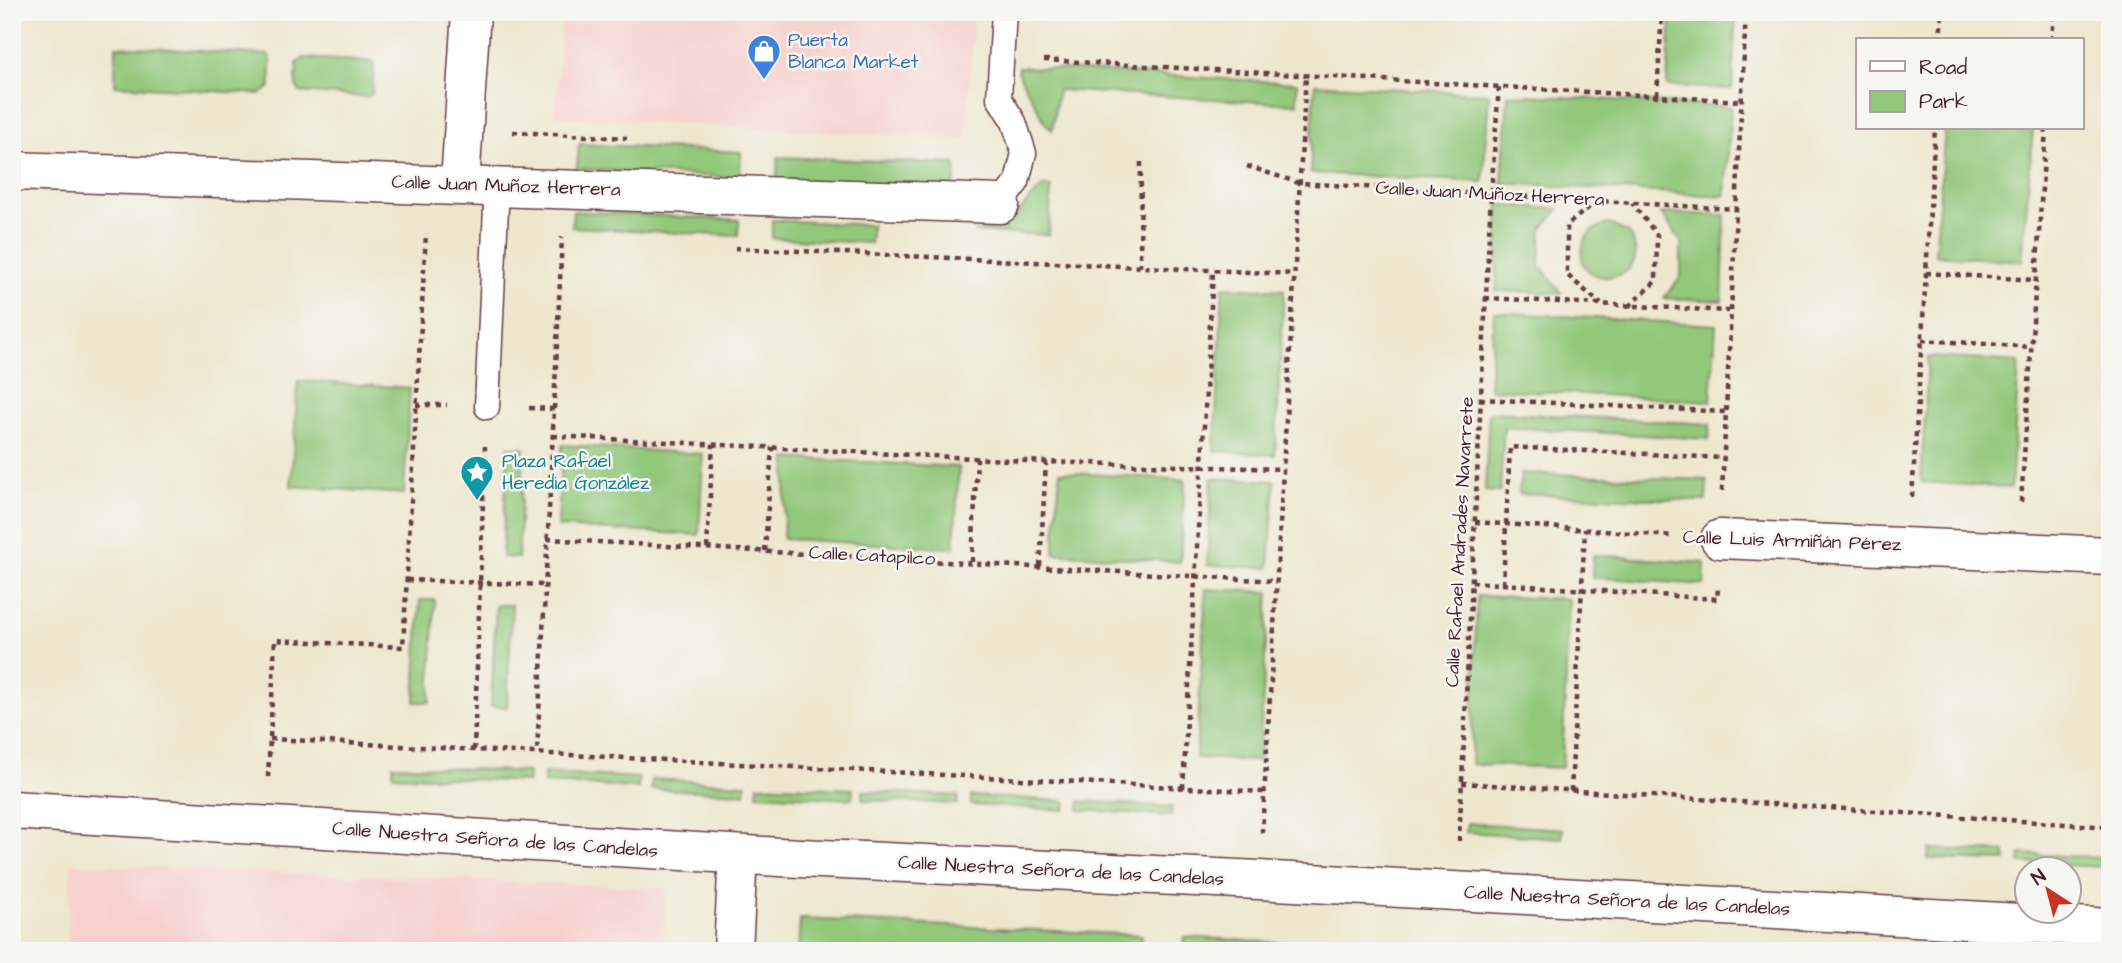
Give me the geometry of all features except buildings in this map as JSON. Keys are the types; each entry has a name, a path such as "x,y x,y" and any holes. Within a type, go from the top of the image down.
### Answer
{"street":[{"path":"462,184 471,12"},
{"name":"Calle Juan Muñoz Herrera","path":"12,171 1000,204"},
{"name":"Calle Luis Armiñán Pérez","path":"1720,540 1909,545 2110,556"},
{"name":"Calle Nuestra Señora de las Candelas","path":"12,810 738,855 1456,891 2110,929"},
{"path":"733,951 738,855"}],"lane":[{"path":"1000,204 1017,182 1024,153 1014,122 999,98 1004,12"},
{"path":"462,184 495,237 487,407"}],"path":[{"path":"1657,95 1662,12"},
{"path":"1472,582 1717,600 1729,311 1746,12"},
{"path":"1940,38 1942,12"},
{"path":"2052,38 2054,12"},
{"path":"1002,57 1741,101"},
{"path":"270,740 1265,792 1306,75"},
{"name":"Calle Rafael Andrades Navarrete","path":"1456,891 1490,194 1499,86"},
{"path":"1909,545 1935,130"},
{"path":"2017,552 2046,130"},
{"path":"1140,267 1141,159"},
{"name":"Calle Juan Muñoz Herrera","path":"1247,166 1298,183 1735,209"},
{"path":"265,826 275,640 403,648 407,580 462,184"},
{"path":"554,410 565,188"},
{"path":"1597,201 1567,225 1567,275 1602,304"},
{"path":"1629,306 1656,281 1657,235 1632,202"},
{"path":"495,237 576,241"},
{"path":"727,248 1293,274"},
{"path":"1183,788 1213,271"},
{"path":"1926,273 2035,280"},
{"path":"1485,298 1729,311"},
{"path":"1922,340 2032,347"},
{"path":"1480,399 1726,412"},
{"path":"474,750 487,407"},
{"path":"537,753 552,436 1046,462 1283,469"},
{"path":"707,548 713,444"},
{"path":"765,551 772,447"},
{"path":"1503,584 1510,447 1723,458"},
{"path":"972,562 977,458"},
{"path":"1040,566 1046,462"},
{"name":"Calle Luis Armiñán Pérez","path":"1475,522 1720,540"},
{"path":"1571,791 1585,529"},
{"name":"Calle Catapilco","path":"547,539 1196,574 1276,581"},
{"path":"407,580 545,585"},
{"path":"1462,783 2110,827"}],"shaded area":[{"name":"Puerta Blanca Market","path":"562,12 974,12 966,140 555,117"},
{"path":"71,864 666,888 663,951 67,951"}],"green space":[{"path":"1671,12 1736,12 1732,89 1667,86"},
{"path":"116,46 268,55 271,60 270,87 261,94 115,85"},
{"path":"304,58 374,62 372,94 367,97 300,92 296,86 297,63"},
{"path":"1019,67 1297,83 1297,104 1058,90 1052,130 1018,73"},
{"path":"1315,84 1489,94 1483,182 1310,173"},
{"path":"1508,94 1731,107 1725,196 1502,183"},
{"path":"1945,130 2033,130 2022,261 1935,255"},
{"path":"579,144 741,152 740,178 577,169"},
{"path":"778,157 956,164 954,189 777,181"},
{"path":"1042,187 1051,187 1049,235 975,232 1006,225"},
{"path":"1499,205 1559,209 1542,229 1540,265 1561,293 1496,291"},
{"path":"573,211 739,220 738,236 572,227"},
{"path":"1661,213 1725,215 1722,301 1664,298 1681,277 1681,241"},
{"path":"772,220 872,225 870,243 772,238"},
{"path":"1609,224 1629,233 1635,250 1633,264 1624,273 1612,277 1599,276 1588,270 1582,259 1586,238 1598,227"},
{"path":"1223,287 1284,290 1275,455 1214,451"},
{"path":"1494,312 1716,325 1711,401 1489,389"},
{"path":"1928,357 2019,362 2011,488 1921,482"},
{"path":"298,381 410,388 404,494 291,486"},
{"path":"1489,412 1710,424 1709,439 1504,427 1500,492 1485,491"},
{"path":"562,445 703,454 699,535 558,527"},
{"path":"508,447 524,447 518,558 502,557"},
{"path":"787,458 959,467 954,548 783,539"},
{"path":"1060,472 1185,480 1180,562 1054,553"},
{"path":"1521,473 1707,480 1706,501 1519,494"},
{"path":"1212,478 1275,481 1269,568 1207,565"},
{"path":"1593,555 1705,563 1704,585 1592,577"},
{"path":"1206,589 1269,592 1259,761 1196,758"},
{"path":"1477,596 1569,599 1562,768 1471,764"},
{"path":"420,600 435,600 430,702 415,702"},
{"path":"496,605 512,605 507,707 491,706"},
{"path":"393,765 528,772 528,782 393,775"},
{"path":"544,773 639,778 638,788 544,783"},
{"path":"652,779 746,784 745,793 651,789"},
{"path":"758,785 853,789 852,799 757,794"},
{"path":"863,791 958,796 957,804 863,800"},
{"path":"971,796 1066,801 1065,810 971,805"},
{"path":"1080,801 1172,807 1171,816 1079,810"},
{"path":"1467,823 1563,829 1562,838 1466,832"},
{"path":"1929,849 2006,852 2006,861 1928,859"},
{"path":"2084,857 2104,858 2105,867 2084,866"},
{"path":"800,919 1142,935 1142,951 798,951"},
{"path":"1184,937 1289,943 1288,951 1183,951"}],"place":[{"name":"Puerta Blanca Market","path":"764,81"},
{"name":"Plaza Rafael Heredia González","path":"477,502"}]}
